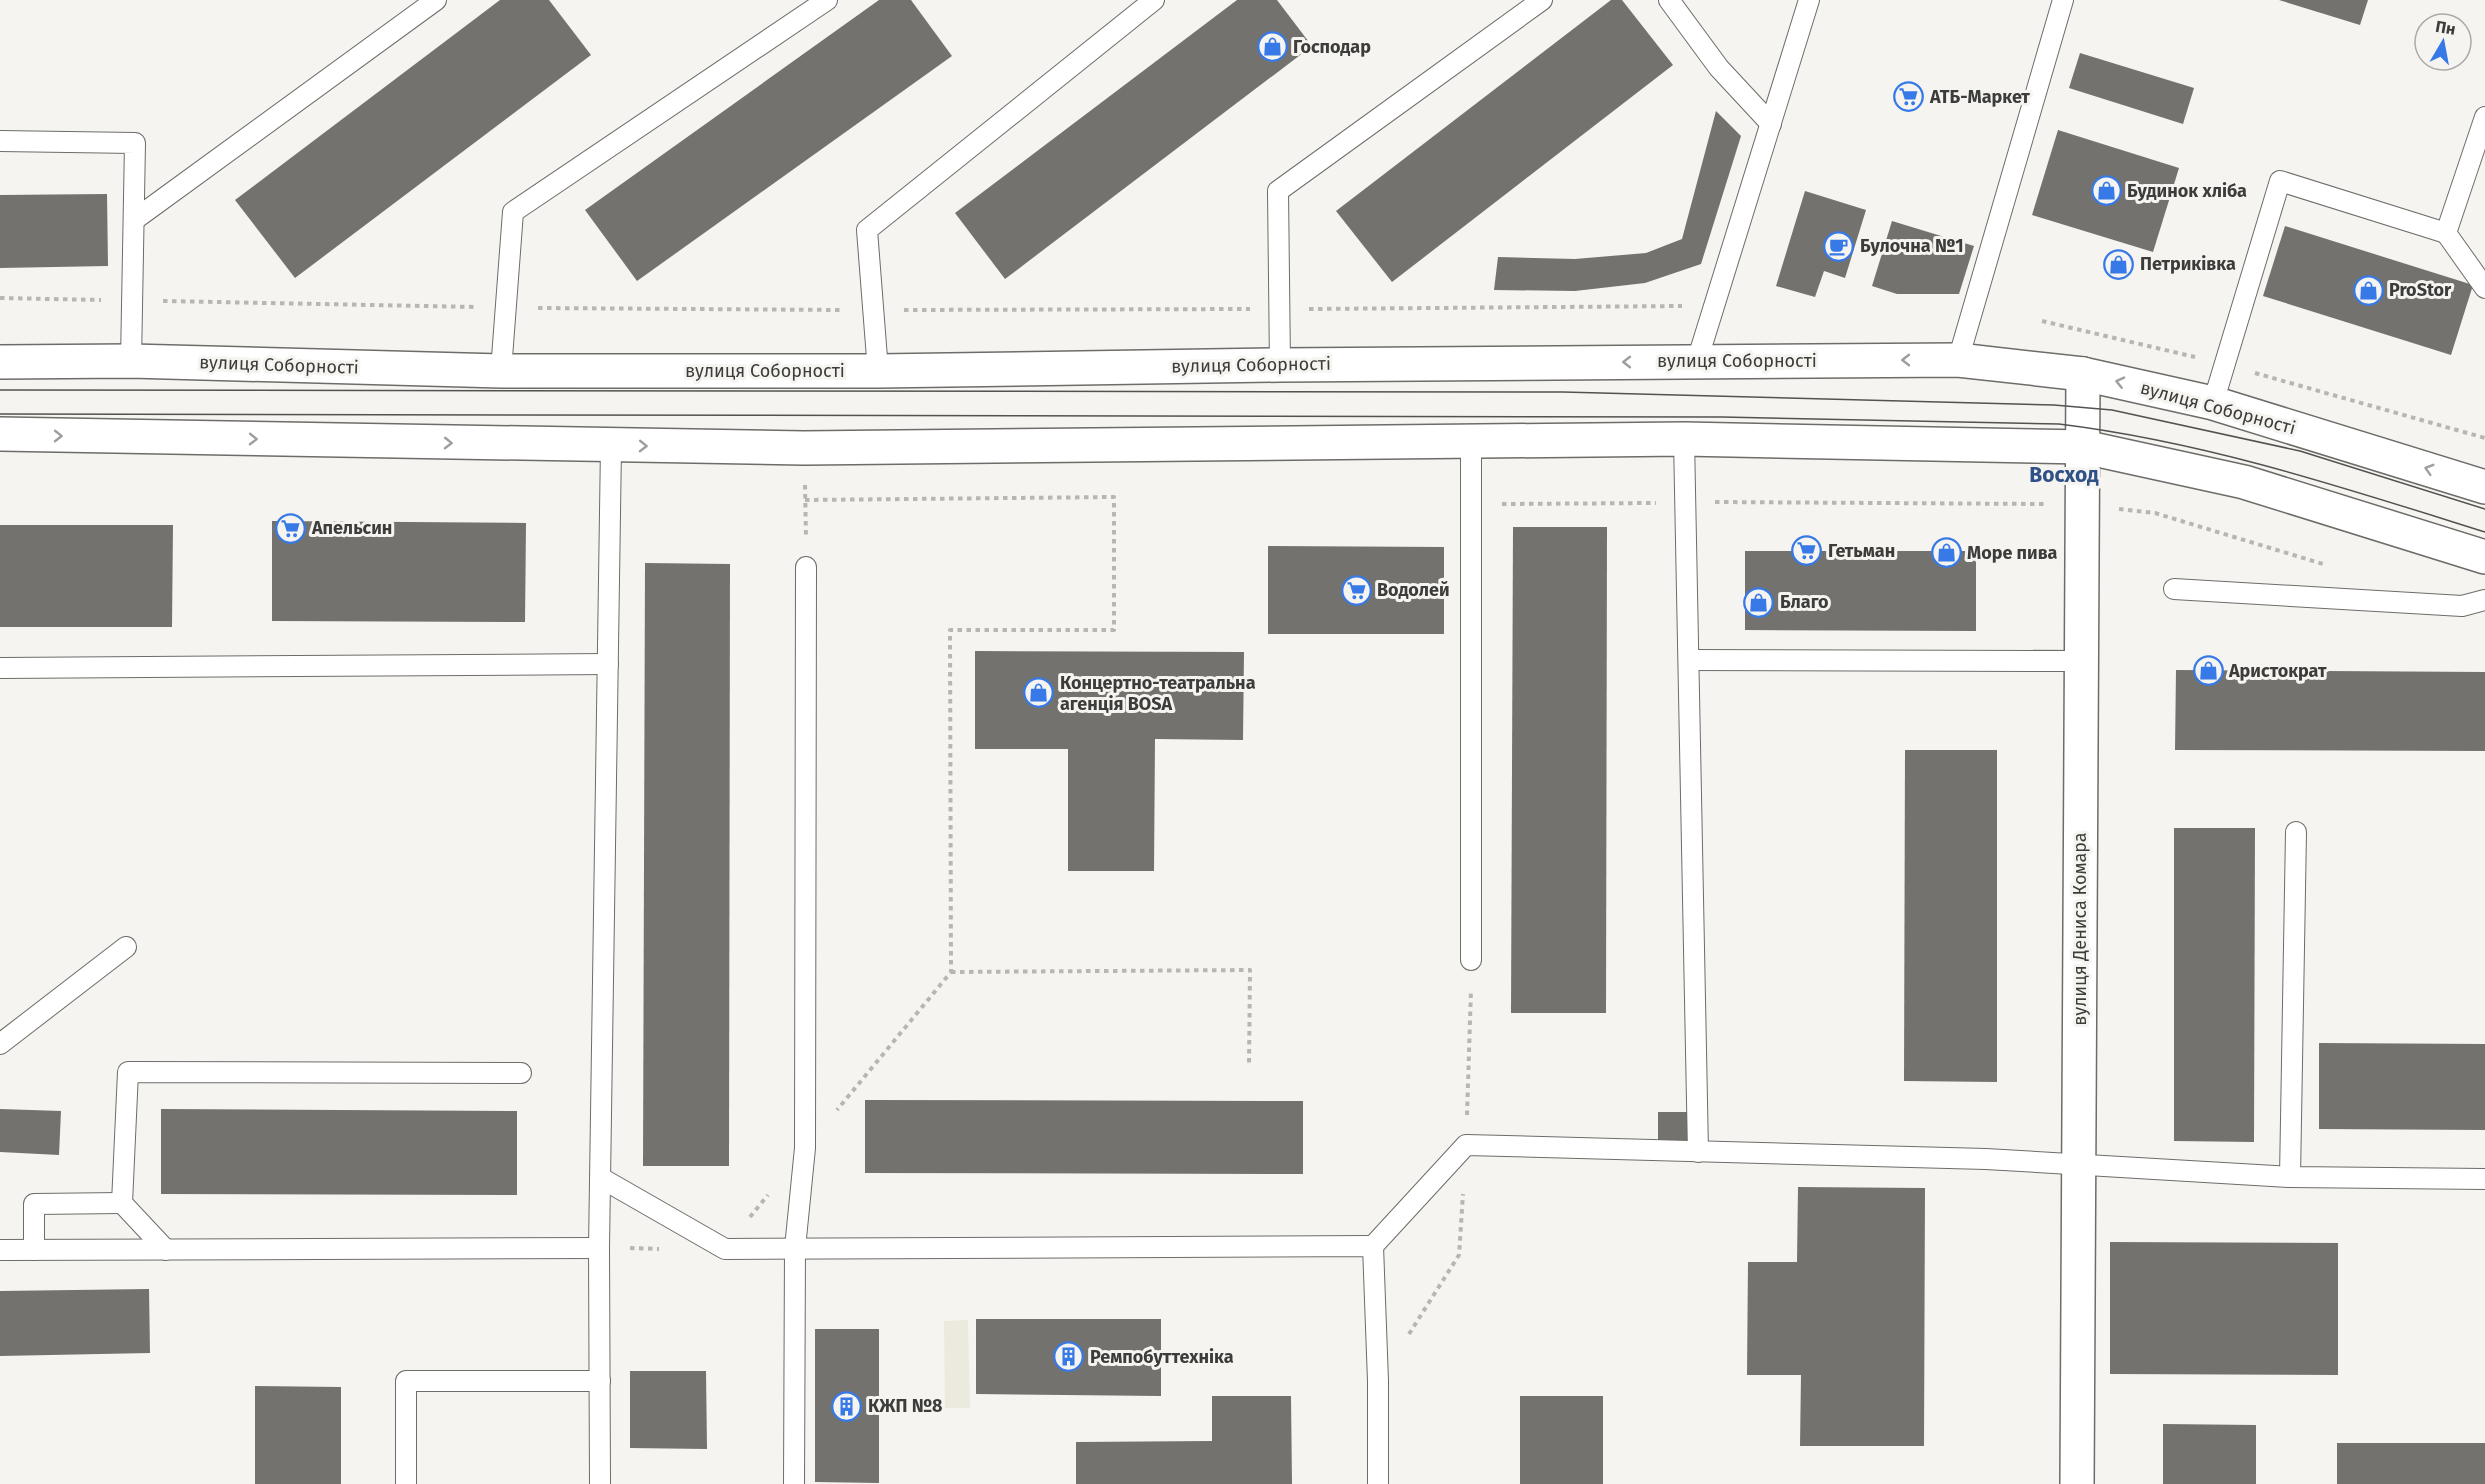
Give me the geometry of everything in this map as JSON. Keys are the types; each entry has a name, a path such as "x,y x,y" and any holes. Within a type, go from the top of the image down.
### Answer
{"main road":[{"name":"вулиця Соборності","path":"0,362 131,361 501,371 878,371 1280,365 1958,360 2083,374 2213,403 2483,479"},
{"name":"вулиця Дениса Комара","path":"2077,1484 2083,374"},
{"path":"0,435 804,448 1684,439 2084,447 2244,482 2485,557"}],"lane":[{"path":"135,220 436,0"},
{"path":"501,371 513,212 827,0"},
{"path":"878,371 867,230 1154,0"},
{"path":"1280,365 1278,191 1542,0"},
{"path":"1670,0 1719,68 1771,124"},
{"path":"1697,361 1809,0"},
{"path":"1958,360 2063,0"},
{"path":"2446,233 2485,117"},
{"path":"0,141 135,143 131,361"},
{"path":"2213,403 2280,181 2446,233 2485,288"},
{"path":"1684,439 1698,1152"},
{"path":"1471,440 1471,960"},
{"path":"600,1484 599,1248 611,446"},
{"path":"794,1484 795,1248 805,1148 806,567"},
{"path":"2174,589 2462,606 2485,600"},
{"path":"1689,660 2081,661"},
{"path":"0,668 608,664"},
{"path":"2290,1177 2296,832"},
{"path":"0,1044 126,947"},
{"path":"166,1250 122,1203 128,1072 521,1073"},
{"path":"1378,1484 1378,1382 1373,1246 1466,1145 1986,1159 2290,1177 2485,1179"},
{"path":"601,1178 725,1249 1373,1246"},
{"path":"34,1250 34,1204 122,1203"},
{"path":"0,1250 599,1248"},
{"path":"406,1484 406,1381 600,1380"}],"path":[{"path":"804,448 806,567"},
{"path":"805,500 1114,497 1114,630 950,630 951,972 1250,970 1249,1065"},
{"path":"1471,504 1686,502 2081,505 2155,513 2325,565"}],"shaded area":[{"path":"968,1320 970,1408 945,1408 944,1321"}],"building":[{"path":"500,0 549,0 591,55 295,278 235,200"},
{"path":"879,0 911,0 952,56 637,281 585,210"},
{"path":"1237,0 1277,0 1312,46 1005,279 955,213"},
{"path":"1611,0 1622,0 1673,65 1392,282 1336,211"},
{"path":"2279,0 2368,0 2360,25"},
{"path":"2080,53 2194,88 2183,124 2069,88"},
{"path":"1716,111 1741,136 1701,264 1645,283 1575,291 1494,290 1498,257 1575,259 1646,253 1682,239"},
{"name":"Будинок хліба","path":"2058,130 2179,168 2153,252 2032,215"},
{"path":"1805,191 1866,210 1845,278 1824,271 1815,297 1776,286"},
{"path":"107,194 108,266 0,268 0,195"},
{"path":"1892,221 1974,246 1959,294 1897,294 1872,286"},
{"name":"ProStor","path":"2285,226 2473,285 2451,355 2263,296"},
{"path":"272,521 526,523 525,622 272,621"},
{"path":"0,525 173,525 172,627 0,627"},
{"path":"1513,527 1607,527 1606,1013 1511,1013"},
{"name":"Водолей","path":"1268,546 1444,547 1444,634 1268,634"},
{"path":"1745,551 1976,551 1976,631 1745,630"},
{"path":"645,563 730,564 729,1166 643,1166"},
{"path":"975,651 1244,652 1243,740 1155,739 1154,871 1068,871 1068,749 975,749"},
{"path":"2176,670 2485,672 2485,751 2175,750"},
{"path":"1905,750 1997,750 1997,1082 1904,1081"},
{"path":"2174,828 2255,828 2254,1142 2174,1141"},
{"path":"2319,1043 2485,1044 2485,1130 2319,1129"},
{"path":"865,1100 1303,1101 1303,1174 865,1173"},
{"path":"0,1109 61,1111 59,1155 0,1152"},
{"path":"161,1109 517,1111 517,1195 161,1194"},
{"path":"1658,1112 1689,1112 1689,1142 1658,1141"},
{"path":"1798,1187 1925,1188 1924,1446 1800,1446 1801,1375 1747,1375 1748,1262 1797,1262"},
{"path":"2110,1242 2338,1243 2338,1375 2110,1374"},
{"path":"149,1289 150,1353 0,1356 0,1291"},
{"name":"Ремпобуттехніка","path":"976,1319 1161,1319 1161,1396 976,1394"},
{"name":"КЖП №8","path":"815,1329 879,1329 879,1483 815,1482"},
{"path":"630,1371 706,1371 707,1449 630,1448"},
{"path":"255,1386 341,1387 341,1484 255,1484"},
{"path":"1212,1396 1291,1396 1292,1484 1076,1484 1076,1442 1212,1441"},
{"path":"1520,1396 1603,1396 1603,1484 1520,1484"},
{"path":"2163,1424 2256,1425 2256,1484 2163,1484"},
{"path":"2337,1443 2485,1443 2485,1484 2337,1484"}],"tram line":[{"path":"0,390 1563,392 2054,405 2112,410 2300,451 2485,509"},
{"path":"0,414 1722,417 2059,424 2114,432 2221,454 2327,483 2485,532"}],"place":[{"name":"Господар","path":"1272,47"},
{"name":"АТБ-Маркет","path":"1909,97"},
{"name":"Будинок хліба","path":"2106,191"},
{"name":"Булочна №1","path":"1839,246"},
{"name":"Петриківка","path":"2119,264"},
{"name":"ProStor","path":"2368,290"},
{"name":"Апельсин","path":"291,528"},
{"name":"Гетьман","path":"1807,551"},
{"name":"Море пива","path":"1946,553"},
{"name":"Водолей","path":"1356,590"},
{"name":"Благо","path":"1759,602"},
{"name":"Аристократ","path":"2208,671"},
{"name":"Концертно-театральна агенція BOSA","path":"1039,693"},
{"name":"Ремпобуттехніка","path":"1069,1357"},
{"name":"КЖП №8","path":"847,1406"}],"district":[{"name":"Восход","path":"2064,475"}]}
